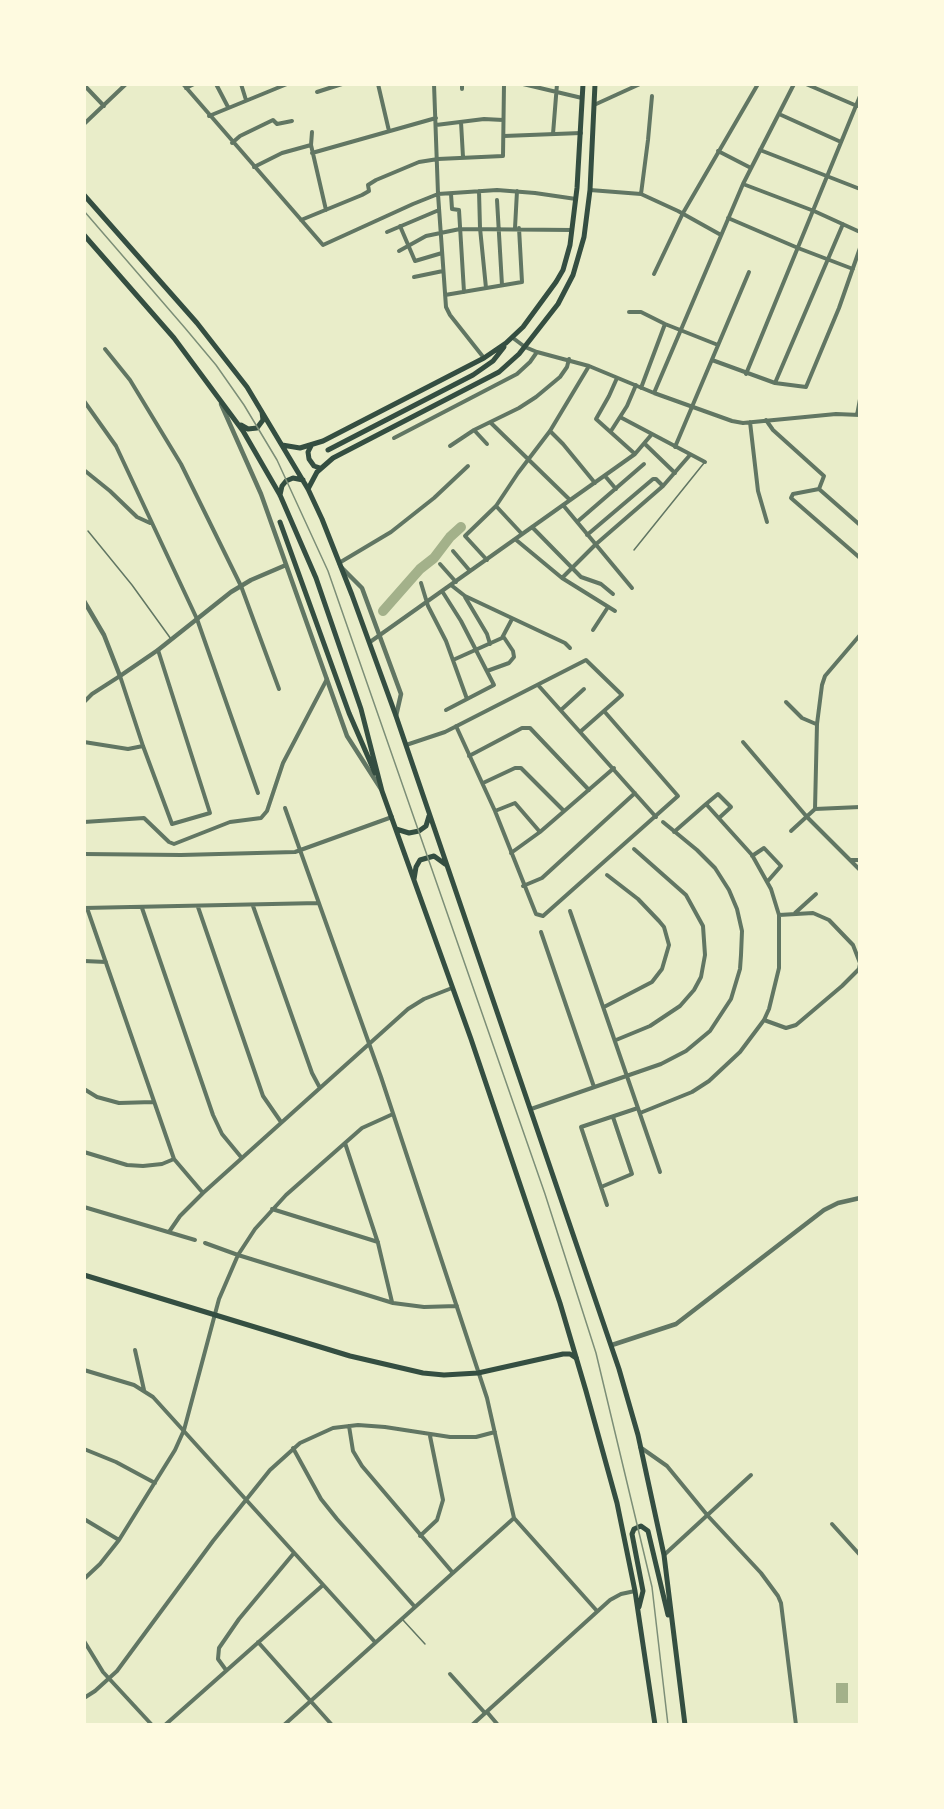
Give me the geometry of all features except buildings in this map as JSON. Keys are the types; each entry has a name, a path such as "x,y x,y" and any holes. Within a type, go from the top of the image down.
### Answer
{"main road":[{"path":"282,445 300,448 310,446 484,358 513,338 548,296 563,270 573,230 583,84"},
{"path":"308,489 320,468 340,454 499,372 525,347 558,304 573,275 584,237 590,190 595,84"},
{"path":"84,195 197,323 259,406 308,489 340,565 396,716 612,1345 640,1447 664,1555 685,1725"},
{"path":"84,235 174,338 217,394 237,422 280,495 297,531 325,603 361,709 382,791"},
{"path":"328,450 473,375 493,361 506,343"},
{"path":"237,422 248,429 257,428 263,417 259,406"},
{"path":"310,446 309,459 314,466 320,468"},
{"path":"280,495 281,488 286,481 293,478 303,480"},
{"path":"280,522 349,713 392,817 453,988 572,1343 617,1503 635,1590 655,1725"},
{"path":"396,829 409,833 419,831 426,826 430,815"},
{"path":"414,880 416,867 420,860 434,856 446,865"},
{"path":"84,1275 400,1369 444,1375 478,1373 563,1354 576,1358"},
{"path":"563,1354 572,1343"},
{"path":"638,1612 643,1591 632,1534 634,1529 640,1526 648,1531 672,1629"}],"street":[{"path":"84,124 126,84"},
{"path":"194,84 184,86 323,245 438,194 479,191 517,192 576,199"},
{"path":"216,84 228,107"},
{"path":"241,84 246,100"},
{"path":"210,116 287,84"},
{"path":"317,92 342,84"},
{"path":"378,84 389,131"},
{"path":"434,84 438,194 446,307 484,358"},
{"path":"302,220 362,195 369,191 368,185 419,162 463,157 503,156 504,84"},
{"path":"523,84 582,98"},
{"path":"553,134 557,84"},
{"path":"594,105 640,84"},
{"path":"654,274 683,213 758,84"},
{"path":"654,393 743,184 794,84"},
{"path":"806,84 856,106"},
{"path":"84,85 104,106"},
{"path":"640,194 648,147 652,96"},
{"path":"746,374 860,96"},
{"path":"779,114 841,142"},
{"path":"312,153 436,118"},
{"path":"436,125 484,119 504,120"},
{"path":"232,143 240,136 273,120 277,124 292,121"},
{"path":"461,122 463,157"},
{"path":"312,132 312,153 326,210"},
{"path":"504,136 581,133"},
{"path":"254,167 282,153 311,145"},
{"path":"760,150 860,189"},
{"path":"718,151 751,168"},
{"path":"743,184 814,211 860,232"},
{"path":"590,190 640,194 683,213 721,235"},
{"path":"479,191 486,288"},
{"path":"445,295 522,282 517,228 517,192"},
{"path":"451,194 452,209 459,210 464,292"},
{"path":"497,200 502,285"},
{"path":"387,232 439,210"},
{"path":"728,218 854,269"},
{"path":"775,383 843,224"},
{"path":"400,226 415,261 442,253"},
{"path":"399,251 409,244 441,231 480,228 573,230"},
{"path":"712,360 775,383 806,387 854,269 860,248"},
{"path":"414,277 443,271"},
{"path":"675,447 749,272"},
{"path":"629,312 641,312 718,345"},
{"path":"641,388 666,324"},
{"path":"513,338 537,352 589,366 641,388 732,421 750,422 836,414 859,415 860,399"},
{"path":"105,349 130,380 172,448 241,586 279,689"},
{"path":"394,438 517,374 537,352"},
{"path":"450,446 474,430 520,408 560,377 569,359"},
{"path":"487,560 465,536 496,506 528,458 550,431 589,366"},
{"path":"616,378 596,419 635,454"},
{"path":"611,431 636,385"},
{"path":"217,394 261,494 347,736 382,791"},
{"path":"84,401 116,446 197,619 258,793"},
{"path":"423,413 428,420"},
{"path":"620,417 705,462"},
{"path":"766,420 773,430 824,476 819,489"},
{"path":"750,422 758,491 767,522"},
{"path":"491,423 570,500"},
{"path":"474,430 488,444"},
{"path":"550,431 595,483"},
{"path":"370,642 635,454 652,434"},
{"path":"645,444 675,473"},
{"path":"562,578 663,486 690,455"},
{"path":"577,522 644,464"},
{"path":"396,716 401,694 380,635 362,588 340,565 391,532 434,498 468,466"},
{"path":"84,470 137,517 151,523"},
{"path":"605,476 616,489"},
{"path":"587,535 653,479 663,486"},
{"path":"819,489 860,525"},
{"path":"819,489 793,494 790,498 860,558"},
{"path":"563,505 632,588"},
{"path":"496,506 523,534"},
{"path":"532,527 581,577 602,584 613,594"},
{"path":"515,539 562,578 615,611"},
{"path":"453,551 470,571"},
{"path":"440,564 456,582"},
{"path":"84,702 92,694 158,650 241,586 286,565"},
{"path":"421,583 467,699"},
{"path":"451,585 465,596 570,648"},
{"path":"442,591 494,685 446,710"},
{"path":"465,596 485,630 490,644"},
{"path":"84,601 104,636 120,676 172,824 208,814 210,810 158,650"},
{"path":"592,630 608,607"},
{"path":"453,660 503,636 512,618"},
{"path":"487,671 509,663 514,657 513,651 503,636"},
{"path":"815,809 817,724 822,685 825,676 860,636"},
{"path":"406,745 456,726 588,660 622,692 621,697 580,732"},
{"path":"84,822 144,818 174,844 230,822 261,818 267,812 284,764 327,679"},
{"path":"538,685 656,816"},
{"path":"561,710 584,689"},
{"path":"786,702 802,718 817,724"},
{"path":"456,726 495,811 523,886 536,914 543,916 677,798 678,794 604,711"},
{"path":"469,756 522,728 531,728 589,790"},
{"path":"84,742 128,749 143,746"},
{"path":"742,742 807,817 860,870"},
{"path":"483,783 515,768 521,768 564,811"},
{"path":"511,853 540,832 614,768"},
{"path":"523,886 542,878 635,793"},
{"path":"674,832 718,794 731,807 719,818"},
{"path":"495,811 515,803 540,832"},
{"path":"607,1205 581,1127 676,1100 709,1081 740,1052 764,1020 769,1009 779,968 779,915 767,882 752,856 706,804"},
{"path":"791,831 815,809 860,807"},
{"path":"285,808 369,1043 488,1400 514,1518 597,1611"},
{"path":"84,854 181,855 300,851 392,817"},
{"path":"531,1109 673,1058 704,1038 725,1011 740,969 742,931 737,909 722,877 708,860 663,822"},
{"path":"752,856 764,848 782,866 767,882"},
{"path":"616,1040 650,1026 680,1006 701,976 705,955 703,926 686,895 634,849"},
{"path":"850,861 860,860"},
{"path":"604,1007 652,982 662,969 669,945 660,921 638,899 607,874"},
{"path":"794,914 816,894"},
{"path":"202,1192 174,1160 106,962 85,908 319,903"},
{"path":"253,906 312,1073 320,1088"},
{"path":"198,907 259,1086 268,1106 281,1122"},
{"path":"142,908 213,1115 222,1134 241,1157"},
{"path":"570,911 660,1172"},
{"path":"764,1020 786,1028 796,1025 842,986 859,969 860,964 853,945 825,917 813,913 779,915"},
{"path":"541,932 594,1087"},
{"path":"853,945 860,940"},
{"path":"84,961 106,962"},
{"path":"168,1232 202,1192 408,1009 424,999 453,988"},
{"path":"84,1089 97,1097 119,1103 153,1102"},
{"path":"84,1579 100,1564 119,1539 155,1483 184,1430 214,1315 225,1283 238,1255 255,1229 273,1209 345,1143 368,1124 393,1114"},
{"path":"601,1187 632,1175 613,1117"},
{"path":"345,1143 378,1243 393,1303"},
{"path":"84,1152 127,1165 162,1164 174,1160"},
{"path":"612,1345 676,1324 824,1210 838,1203 860,1198"},
{"path":"84,1208 195,1240"},
{"path":"273,1209 378,1243"},
{"path":"206,1243 393,1303 432,1307 457,1306"},
{"path":"135,1350 144,1390"},
{"path":"84,1370 135,1385 153,1396 375,1642"},
{"path":"84,1698 117,1671 247,1499 270,1470 293,1448 317,1434 349,1426 385,1427 430,1436 467,1438 495,1432"},
{"path":"349,1426 354,1451 362,1466 453,1573"},
{"path":"420,1536 437,1520 443,1500 430,1436"},
{"path":"640,1447 667,1466 708,1516 766,1579 782,1603 795,1725"},
{"path":"293,1448 321,1499 415,1607"},
{"path":"84,1449 116,1462 155,1483"},
{"path":"664,1555 751,1475"},
{"path":"284,1725 514,1518"},
{"path":"84,1519 119,1539"},
{"path":"832,1524 860,1555"},
{"path":"226,1670 218,1659 219,1648 239,1619 294,1552"},
{"path":"165,1725 323,1585"},
{"path":"472,1725 615,1596 635,1590"},
{"path":"84,1641 95,1661 152,1725"},
{"path":"258,1642 332,1725"},
{"path":"450,1674 498,1725"}],"lane":[{"path":"634,550 705,462"},
{"path":"88,531 132,585 171,639"},
{"path":"402,1618 425,1644"}],"shaded area":[{"path":"836,1683 848,1683 848,1703 836,1703"}],"waterway":[{"path":"383,611 461,527"}],"railway":[{"path":"84,211 216,365 244,405 277,460 328,571 545,1194 596,1353 652,1587 668,1725"}]}
